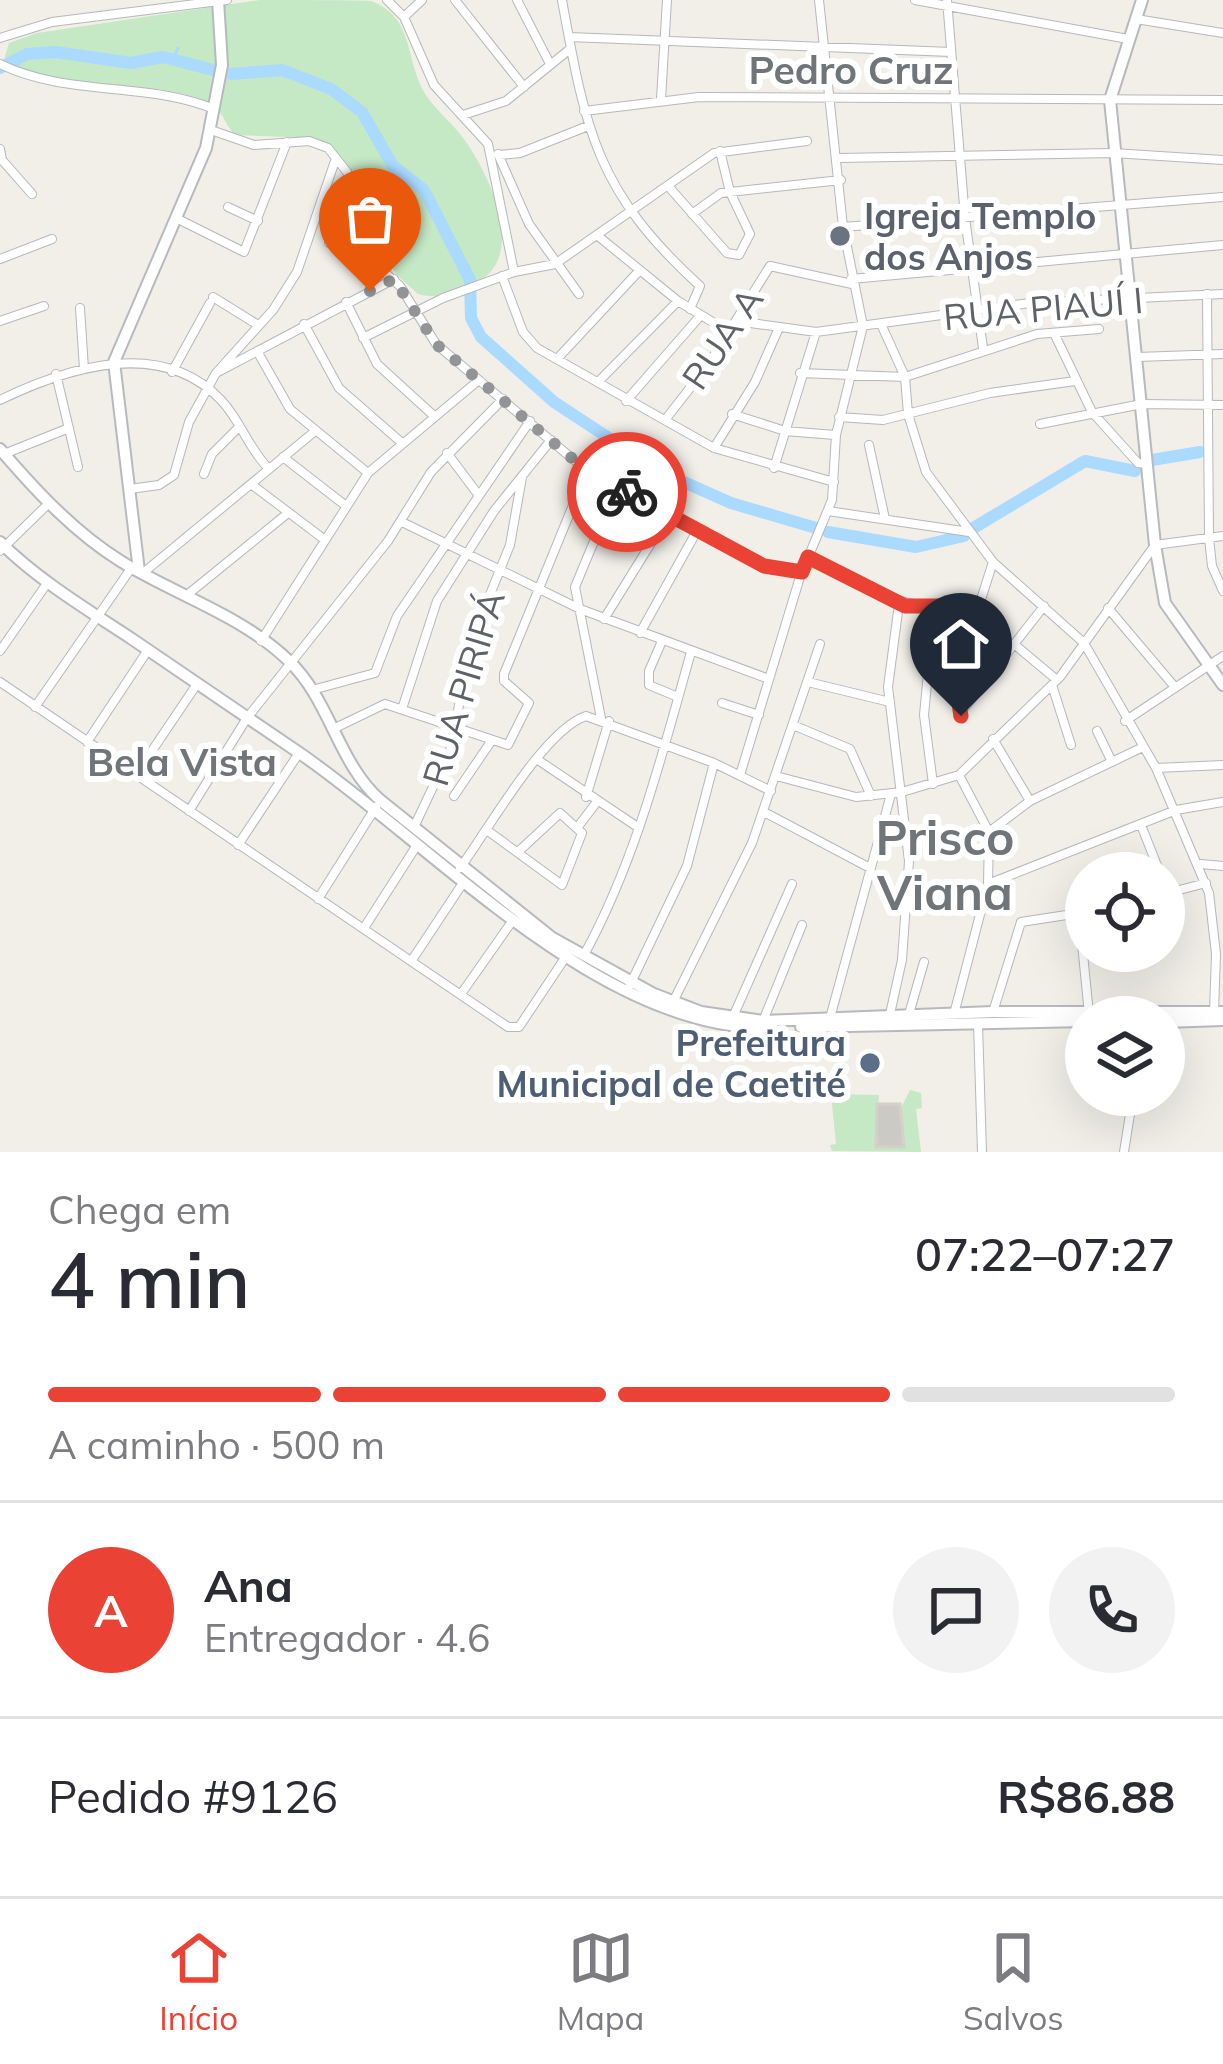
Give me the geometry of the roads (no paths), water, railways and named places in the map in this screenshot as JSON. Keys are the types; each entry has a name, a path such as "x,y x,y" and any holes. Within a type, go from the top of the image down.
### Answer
{"street":[{"path":"0,38 52,22 221,0 223,47 211,130 114,362 138,570"},
{"path":"387,0 404,17 434,85 495,154 529,224 579,294"},
{"path":"404,17 422,0"},
{"path":"455,0 524,87"},
{"path":"517,0 550,64"},
{"path":"562,0 588,126 631,213 664,257 700,286 690,309"},
{"path":"661,99 667,0"},
{"path":"740,775 802,572 828,511 839,417 863,326 844,227 819,0"},
{"path":"915,0 946,2 1128,39"},
{"path":"1142,0 1110,100 1155,545 1165,603 1223,685"},
{"path":"946,2 958,96 965,218 983,348"},
{"path":"1134,19 1223,33"},
{"path":"569,37 951,52"},
{"path":"463,115 496,106 570,50"},
{"path":"0,64 44,81 172,94 214,110"},
{"path":"584,111 661,99 1223,100"},
{"path":"495,154 520,153 588,126"},
{"path":"211,130 254,146 315,142 337,157 373,262 394,279 436,344 586,470 764,566 802,572"},
{"path":"363,338 414,310 502,276 555,264 720,150 807,141"},
{"path":"176,218 241,252 258,221 287,142"},
{"path":"0,149 2,160 32,194"},
{"path":"669,187 727,253 739,255 750,234 730,192 720,150"},
{"path":"839,158 1113,153 1223,160"},
{"path":"495,154 514,272"},
{"path":"130,489 165,482 173,475 189,422 216,373 258,325 303,259 337,157"},
{"path":"692,214 730,192 841,180"},
{"path":"844,227 1223,197"},
{"path":"329,243 355,204"},
{"path":"228,207 258,221"},
{"path":"598,236 678,301 729,332"},
{"path":"0,260 52,239"},
{"path":"852,281 1223,245"},
{"name":"RUA A","path":"665,420 772,266 852,281"},
{"path":"557,358 639,271"},
{"path":"502,276 527,338 626,401 714,448 834,482"},
{"path":"216,373 394,279"},
{"path":"1207,294 1209,538 1212,566 1223,591"},
{"name":"RUA PIAUÍ I","path":"736,321 816,332 978,310 1223,294"},
{"path":"172,372 211,300 258,325"},
{"path":"598,382 678,301"},
{"path":"346,302 377,364 433,415"},
{"path":"0,321 44,306"},
{"path":"80,308 84,369"},
{"path":"626,401 700,315"},
{"path":"304,324 339,388 402,443"},
{"path":"881,324 904,376 908,414 926,472 993,562 1084,644 1156,768 1218,912 1218,1016"},
{"path":"800,373 847,378 904,376 983,348 1100,329"},
{"path":"714,448 755,382 778,330"},
{"path":"774,468 816,332"},
{"path":"1054,333 1092,412 1123,450 1147,464"},
{"path":"257,351 284,401 314,432 368,473"},
{"path":"1137,357 1223,354"},
{"path":"0,400 56,374 114,362 172,372 208,387 269,469"},
{"path":"56,374 78,467"},
{"path":"262,640 368,473 479,380"},
{"path":"839,417 874,421 1012,388 1075,381"},
{"path":"189,811 247,718 402,522 447,453 503,399"},
{"path":"1040,424 1142,404 1223,405"},
{"path":"732,414 785,431 836,435"},
{"path":"311,690 375,673 394,620 448,548 477,493 530,421"},
{"path":"204,475 212,454 239,427"},
{"path":"69,428 2,451 48,504 138,570 262,640 290,662 377,804 418,844 581,959 671,1006 730,1023 953,1018 993,1012 1065,1016"},
{"path":"35,706 97,615 138,570 314,432"},
{"path":"402,709 434,607 551,440"},
{"path":"869,445 885,519"},
{"path":"447,453 477,493"},
{"path":"283,457 346,506"},
{"path":"333,729 380,704 509,743 529,703 503,678 586,470"},
{"name":"RUA PIRIPÁ","path":"414,827 444,769 475,629 512,539 522,477"},
{"path":"251,484 325,540"},
{"path":"586,797 605,720 580,609 579,571 617,486"},
{"path":"48,504 1,546 197,684 414,827 514,918 567,956 581,959"},
{"path":"828,511 970,532"},
{"path":"186,596 288,513"},
{"path":"604,619 669,514"},
{"path":"402,522 580,609 769,680"},
{"path":"640,633 698,529"},
{"path":"776,776 842,795 871,796 959,775 1055,682 1155,545 1223,536"},
{"path":"808,557 898,604 934,610 975,606"},
{"path":"993,562 975,606 956,685 957,716 1044,606"},
{"path":"0,651 49,580"},
{"path":"890,1014 902,961 909,862 897,793 890,702 898,604"},
{"path":"1108,608 1174,686"},
{"path":"933,784 925,715 934,610"},
{"path":"662,641 649,671 649,685 678,698"},
{"path":"671,1006 764,812 820,644"},
{"path":"1014,644 1055,682 1071,745"},
{"path":"87,742 148,650"},
{"path":"581,959 611,903 640,828 691,652"},
{"path":"1125,721 1223,656"},
{"path":"0,682 508,1027 521,1024 567,956"},
{"path":"808,682 890,702"},
{"path":"135,776 197,684"},
{"path":"722,703 759,715"},
{"path":"412,960 488,831 538,760 574,720 605,720 771,791"},
{"path":"793,725 850,749 871,796"},
{"path":"1097,731 1112,762"},
{"path":"993,739 1030,801"},
{"path":"454,796 492,740"},
{"path":"989,832 1030,801 1143,747"},
{"path":"238,845 299,753"},
{"path":"538,760 586,797 640,828"},
{"path":"630,986 683,877 714,763"},
{"path":"1156,768 1223,765"},
{"path":"953,1018 988,884 989,832 959,775"},
{"path":"826,1021 897,793"},
{"path":"988,884 1176,810 1223,802"},
{"path":"577,828 596,803"},
{"path":"318,899 377,804"},
{"path":"488,831 563,885 582,835 560,812 519,851"},
{"path":"764,812 870,868"},
{"path":"1141,825 1152,852"},
{"path":"364,928 418,844"},
{"path":"1201,864 1223,866"},
{"path":"1185,887 1206,883"},
{"path":"730,1023 793,884"},
{"path":"993,1012 1017,929 1027,918 1065,915"},
{"path":"461,994 514,918"},
{"path":"763,1021 802,925"},
{"path":"909,1014 924,962"},
{"path":"730,1023 890,1014 924,1018"},
{"path":"1185,1015 1218,1016"},
{"path":"1185,1020 1218,1016"},
{"path":"953,1018 978,1022 1065,1018"},
{"path":"978,1022 982,1152"},
{"path":"1124,1152 1130,1116"}],"waterway":[{"path":"173,59 178,48"},
{"path":"0,68 27,54 55,52 131,63 163,57 213,70"},
{"path":"231,74 282,70 331,89 362,112 393,166 424,190 470,280 471,318 481,337 554,402 659,471 731,503 816,528"},
{"path":"1152,460 1200,452"},
{"path":"975,527 1085,461 1135,471"},
{"path":"828,532 916,547 964,536"}],"place":[{"name":"Igreja Templo dos Anjos","path":"840,236"},
{"name":"Prefeitura Municipal de Caetité","path":"870,1063"}],"district":[{"name":"Pedro Cruz","path":"851,69"},
{"name":"Bela Vista","path":"182,761"},
{"name":"Prisco Viana","path":"945,864"}]}
